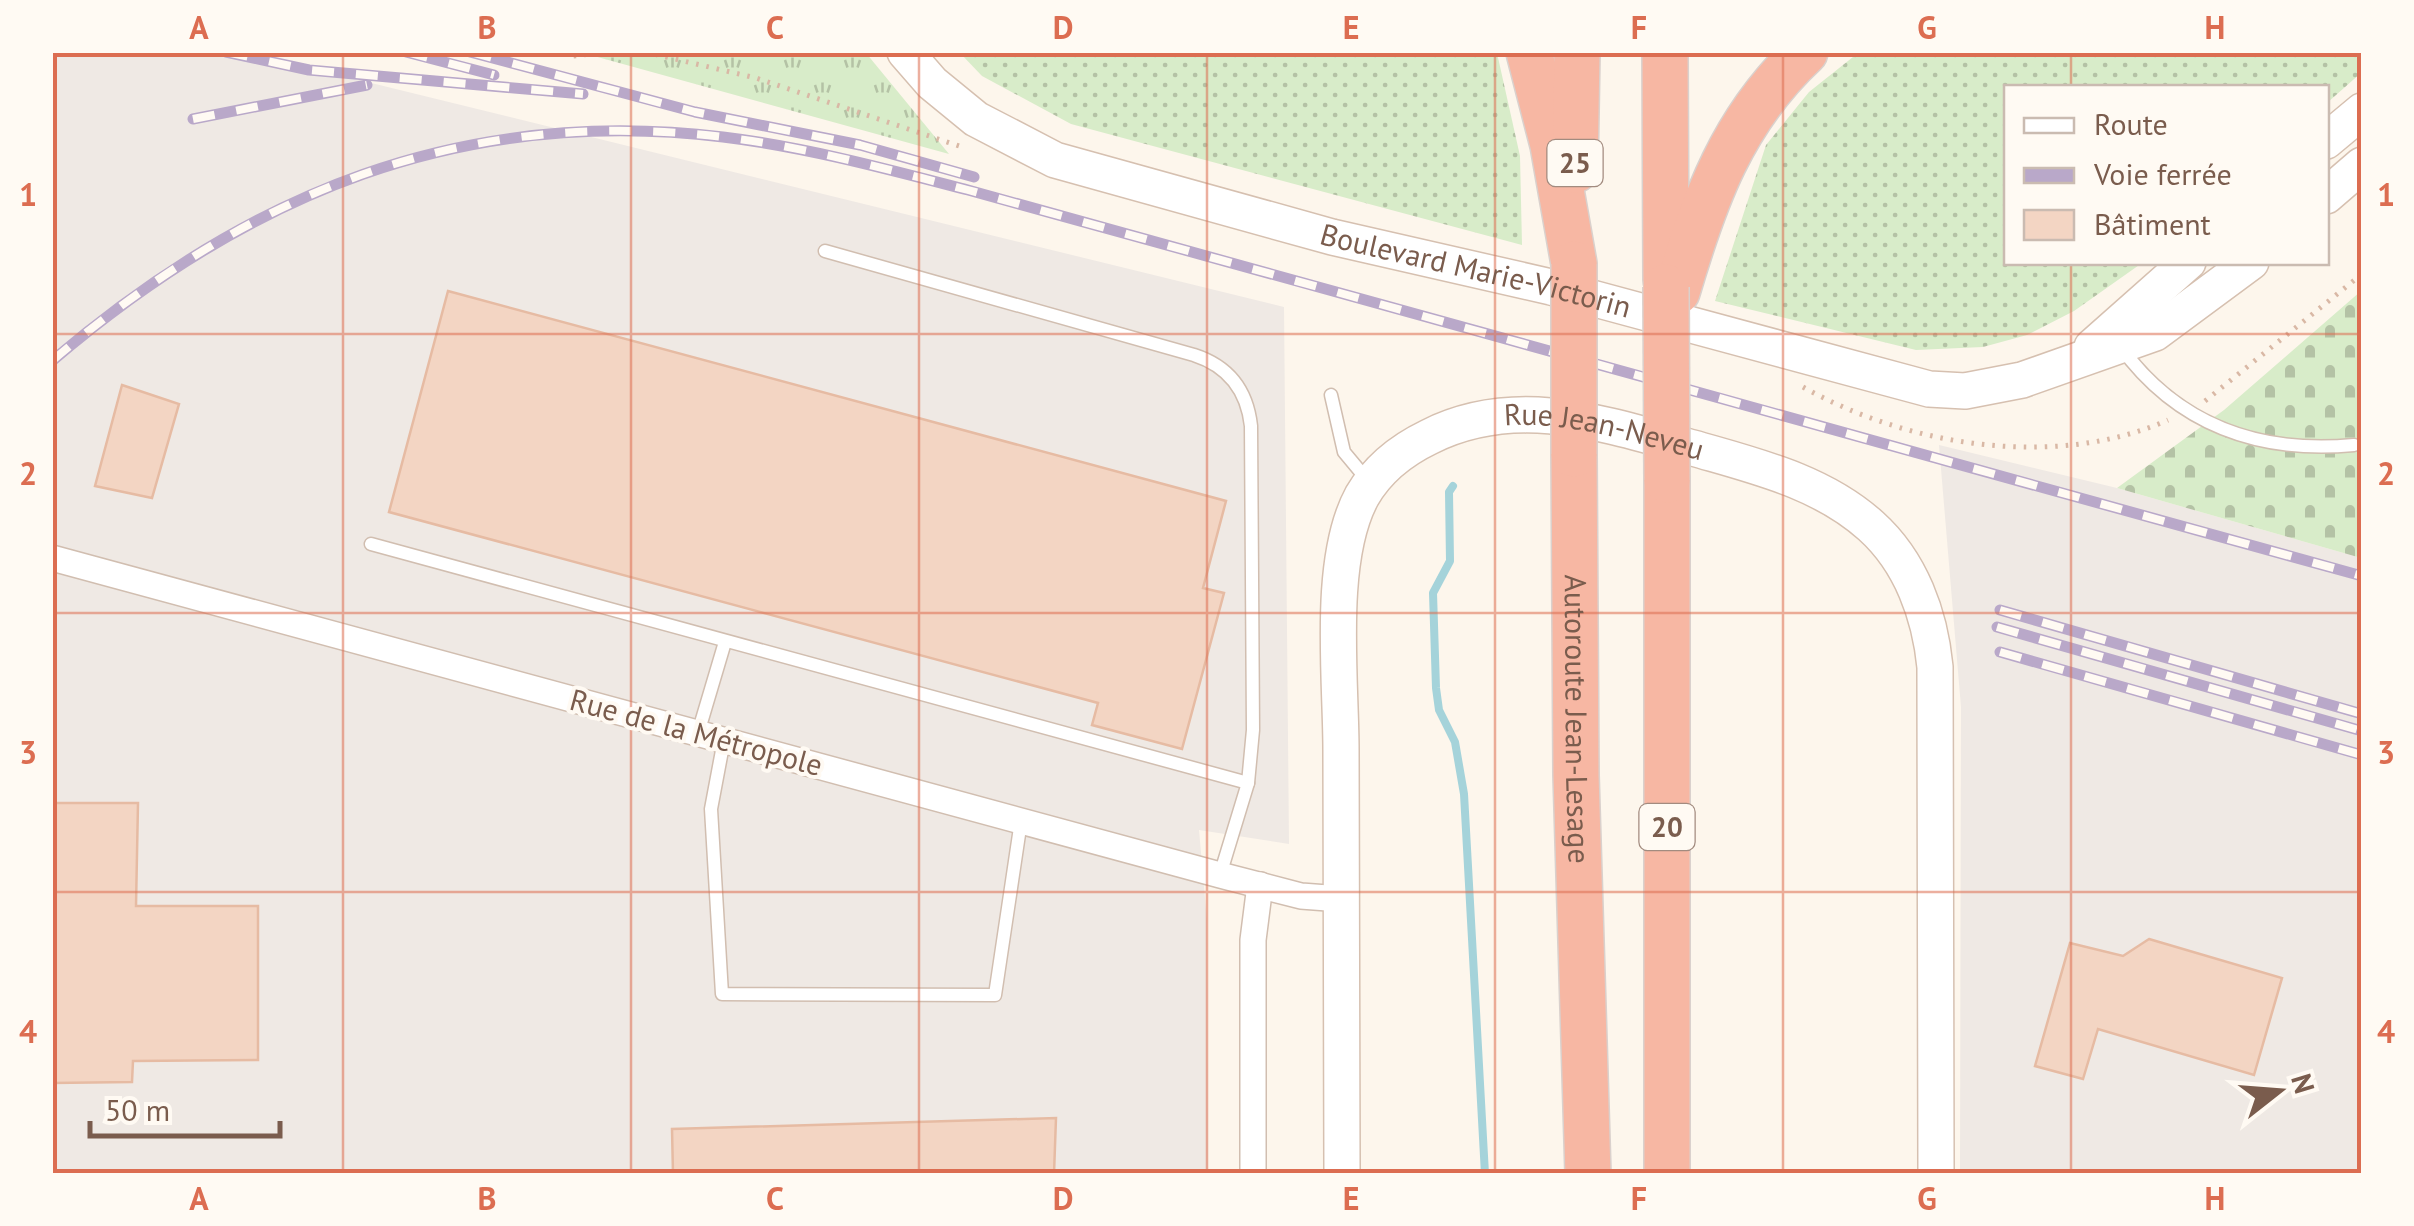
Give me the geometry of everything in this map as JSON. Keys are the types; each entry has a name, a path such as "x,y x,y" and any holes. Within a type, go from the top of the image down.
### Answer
{"highway":[{"path":"1529,52 1553,145 1574,264"},
{"name":"25","path":"1574,264 1577,52"},
{"path":"1665,52 1670,303"},
{"path":"1670,303 1720,162 1770,87 1804,52"},
{"name":"Autoroute Jean-Lesage","path":"1574,264 1576,775 1588,1174"},
{"name":"20","path":"1668,1174 1670,303"}],"street":[{"name":"Boulevard Marie-Victorin","path":"905,52 960,108 1036,153 1332,237 1552,287 1929,389 1966,390 2002,385 2080,358 2114,339 2172,322 2246,265"},
{"path":"2329,138 2362,110"},
{"path":"2329,193 2362,165"},
{"name":"Boulevard Marie-Victorin","path":"2114,339 2185,265"},
{"name":"Rue Jean-Neveu","path":"1342,1174 1343,576 1353,518 1371,484 1396,456 1448,428 1506,414 1554,415 1600,423 1787,476 1858,514 1893,550 1924,611 1934,667 1936,1174"},
{"name":"Rue de la Métropole","path":"52,558 1220,875 1342,899"},
{"path":"1254,1174 1252,940 1260,885"}],"lane":[{"path":"825,251 1194,355 1232,378 1244,396 1250,426 1254,730 1248,783 1220,875"},
{"path":"2114,339 2146,380 2220,430 2306,450 2354,445"},
{"path":"1331,396 1344,452 1371,484"},
{"path":"371,544 1248,783"},
{"path":"698,733 725,642"},
{"path":"724,740 712,808 722,994 994,995 1021,821"}],"path":[{"path":"553,52 610,52"},
{"path":"645,52 756,78 976,152"},
{"path":"2199,405 2362,274"}],"shaded area":[{"path":"52,53 249,53 1284,307 1289,844 1199,830 1207,921 1208,1173 53,1173"},
{"path":"1939,445 2117,488 2361,558 2361,1173 1960,1173 1961,707"}],"green space":[{"path":"2361,52 2362,72 2329,101 2329,85 2004,85 2004,265 2139,265 2074,311 2027,335 1983,347 1916,350 1715,301 1766,145 1809,92 1858,53"},
{"path":"583,53 866,53 949,154"},
{"path":"960,53 1497,53 1520,156 1522,245 1071,124 982,76"},
{"path":"2361,291 2361,558 2117,488 2224,410"}],"building":[{"path":"448,291 1226,501 1203,588 1224,593 1182,749 1092,725 1098,703 389,512"},
{"path":"122,385 179,404 152,498 95,486"},
{"path":"52,803 138,803 136,906 258,906 258,1060 133,1061 132,1082 52,1083"},
{"path":"2149,939 2282,978 2254,1075 2098,1029 2083,1079 2035,1066 2070,943 2123,956"},
{"path":"1056,1118 1054,1174 673,1174 672,1129"}],"waterway":[{"path":"1453,486 1449,492 1450,561 1433,593 1436,688 1439,710 1455,742 1464,794 1485,1174"}],"railway":[{"path":"226,52 309,70 583,94"},
{"path":"406,52 494,75"},
{"path":"470,52 695,112 860,145 974,177"},
{"path":"193,119 367,85"},
{"path":"52,361 127,302 203,251 282,208 363,174 447,150 535,135 627,131 723,137 816,153 968,190 2362,576"},
{"path":"2000,610 2362,714"},
{"path":"1997,627 2362,731"},
{"path":"2000,652 2362,755"}]}
